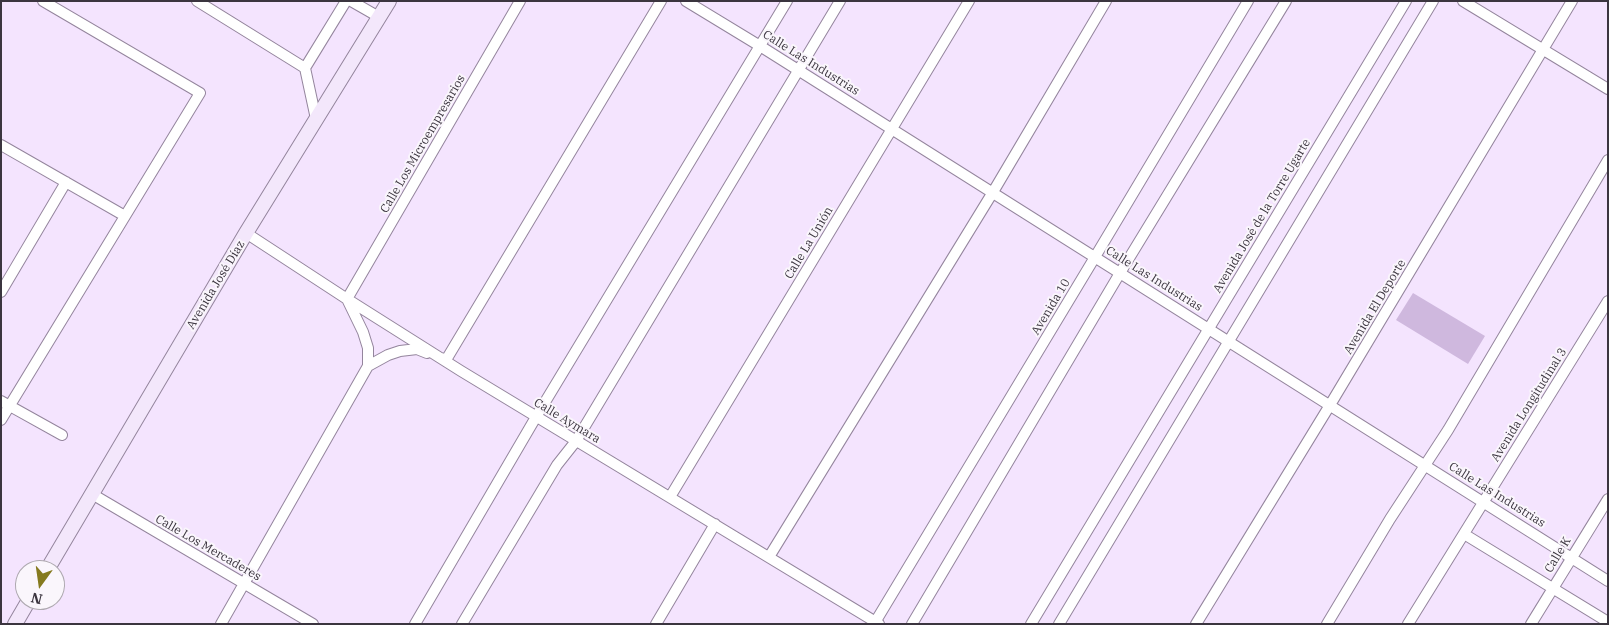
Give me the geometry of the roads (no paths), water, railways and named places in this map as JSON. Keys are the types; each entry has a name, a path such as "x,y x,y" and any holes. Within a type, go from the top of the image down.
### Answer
{"street":[{"path":"1,420 6,403 125,216 200,93 43,1"},
{"path":"197,1 305,68"},
{"path":"316,119 305,68 346,1"},
{"path":"351,1 379,16"},
{"name":"Avenida José Díaz","path":"53,560 246,233 388,1"},
{"name":"Calle Los Microempresarios","path":"347,299 520,1"},
{"path":"368,366 400,351 417,350 446,360 661,1"},
{"name":"Calle Las Industrias","path":"686,1 993,192 1608,581"},
{"path":"415,624 536,417 787,1"},
{"path":"462,624 557,466 576,441 840,1"},
{"name":"Calle La Unión","path":"670,498 969,1"},
{"path":"769,557 993,192 1106,1"},
{"name":"Avenida 10","path":"876,623 1248,1"},
{"path":"912,624 1120,273 1286,1"},
{"name":"Avenida José de la Torre Ugarte","path":"1031,624 1406,1"},
{"path":"1059,624 1434,1"},
{"path":"1463,1 1608,89"},
{"name":"Avenida El Deporte","path":"1196,624 1330,405 1572,1"},
{"path":"1,145 125,216"},
{"path":"1327,624 1390,519 1426,466 1608,160"},
{"path":"1,292 5,276 66,182"},
{"name":"Calle Aymara","path":"246,233 461,371 876,623"},
{"path":"221,624 368,366 368,348 363,332 347,299"},
{"name":"Avenida Longitudinal 3","path":"1408,624 1608,301"},
{"path":"6,403 62,435"},
{"name":"Calle Los Mercaderes","path":"92,494 312,624"},
{"name":"Calle K","path":"1531,624 1608,499"},
{"path":"656,624 715,524"},
{"path":"1464,534 1608,622"},
{"path":"15,624 23,610"}]}
